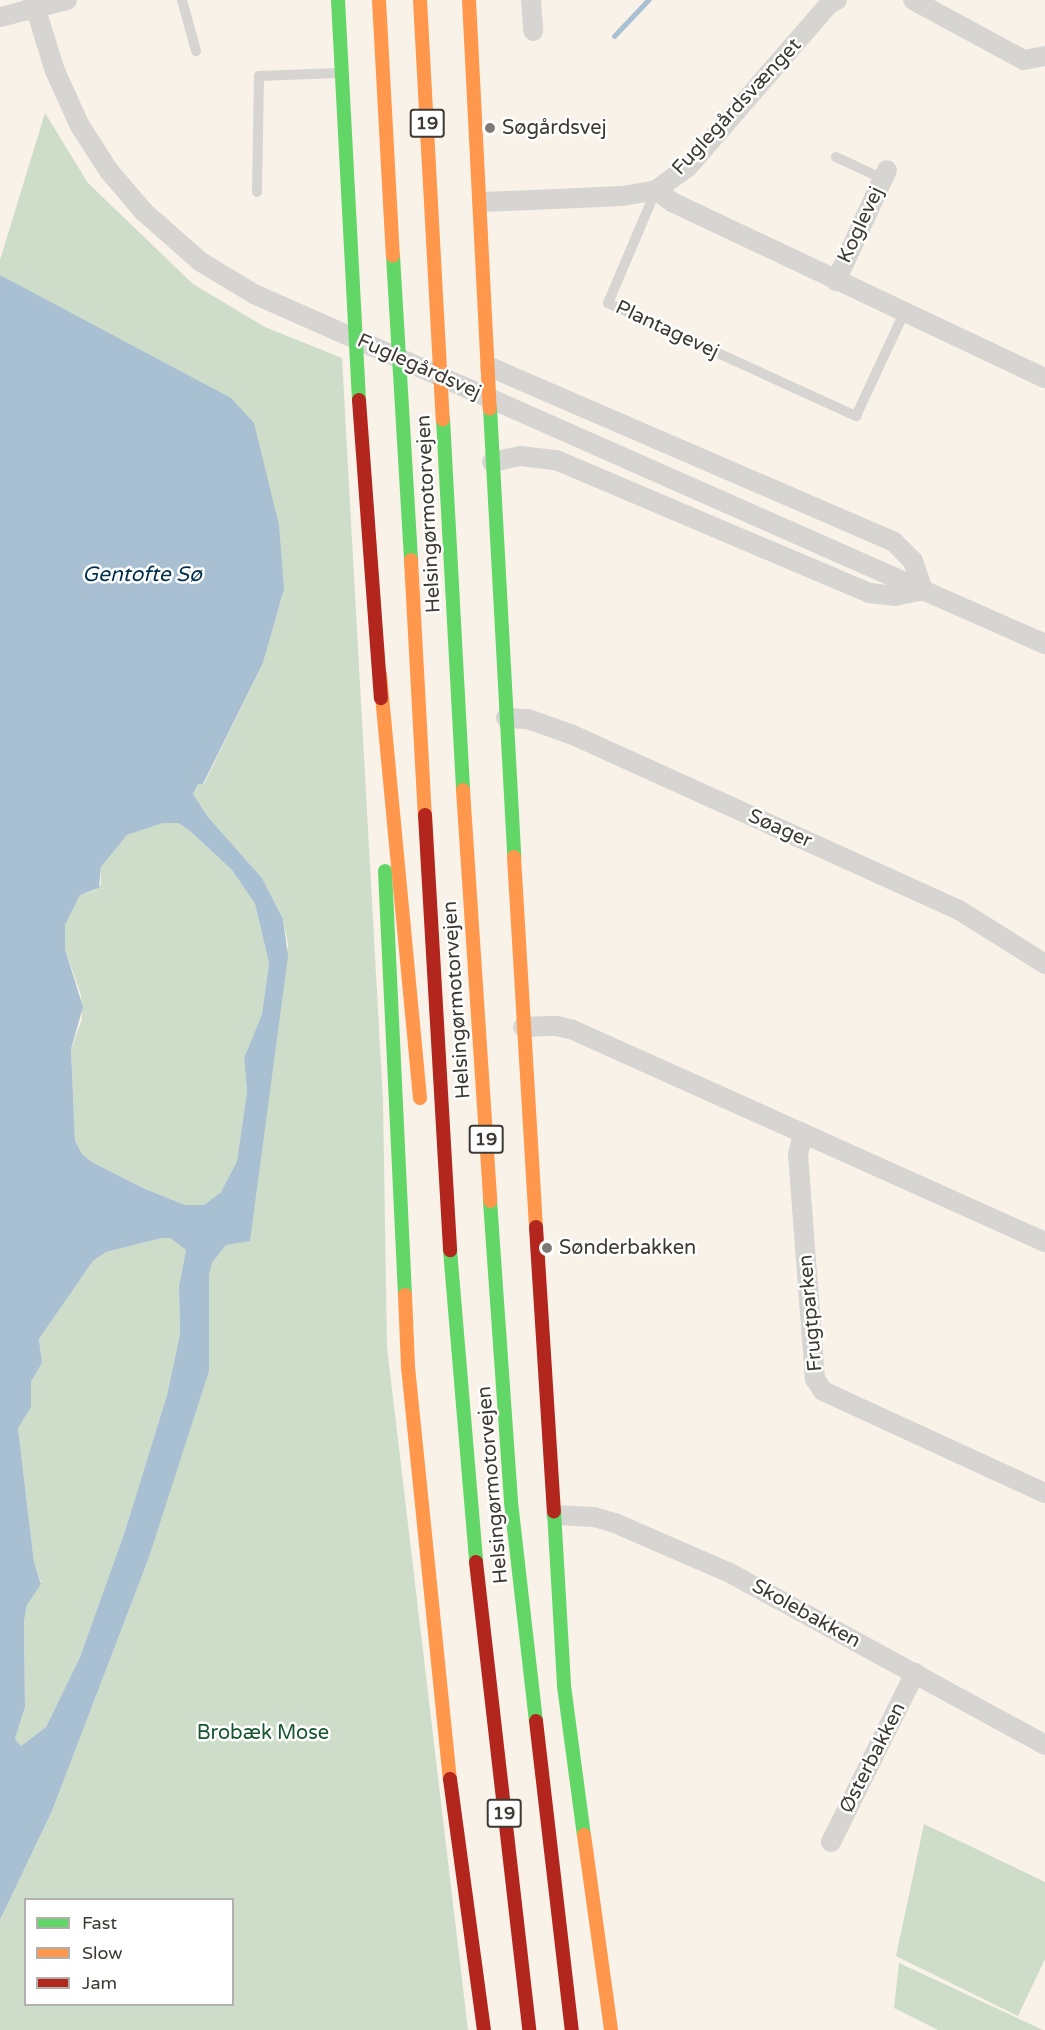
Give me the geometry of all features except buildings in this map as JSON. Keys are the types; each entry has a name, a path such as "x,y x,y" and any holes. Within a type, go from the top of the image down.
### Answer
{"main road":[{"path":"338,0 338,73 380,675 421,1108"},
{"name":"Helsingørmotorvejen","path":"379,0 450,1253 479,1597 529,2030"},
{"name":"Helsingørmotorvejen","path":"420,0 470,901 511,1490 572,2030"},
{"path":"470,0 490,367 492,462 523,1027 556,1515 564,1686 610,2030"},
{"path":"434,245 444,226 442,121"},
{"path":"380,675 387,983 408,1367 449,1768 484,2030"},
{"path":"432,1225 450,1253"},
{"path":"465,1609 479,1597"},
{"path":"544,1785 562,1815 565,1838"}],"street":[{"path":"0,16 34,4 67,0"},
{"path":"531,0 533,31"},
{"name":"Fuglegårdsvænget","path":"482,202 623,196 656,190 688,167 830,4 837,0"},
{"path":"913,0 1024,60 1042,60"},
{"name":"Fuglegårdsvej","path":"34,4 55,71 80,126 109,171 144,212 201,262 255,294 1045,644"},
{"name":"Koglevej","path":"836,281 885,174"},
{"path":"656,190 672,202 1045,378"},
{"name":"Fuglegårdsvej","path":"490,367 894,542 913,561 923,590"},
{"path":"492,462 521,456 556,460 870,593 895,596 923,590"},
{"name":"Søager","path":"506,718 528,719 573,735 938,900 1045,964"},
{"path":"523,1027 556,1026 573,1030 1045,1242"},
{"name":"Frugtparken","path":"803,1133 798,1154 815,1379 823,1391 1045,1492"},
{"name":"Skolebakken","path":"556,1515 594,1517 615,1523 730,1573 1045,1745"},
{"name":"Østerbakken","path":"831,1842 915,1673"}],"lane":[{"path":"182,0 196,51"},
{"path":"257,192 259,76 338,73"},
{"path":"836,157 885,174"},
{"name":"Plantagevej","path":"656,190 608,303 856,416 904,313"}],"green space":[{"name":"Brobæk Mose","path":"45,113 88,183 193,284 265,327 342,358 383,1101 387,1347 468,2030 0,2030 0,1920 52,1811 148,1560 209,1340 209,1276 212,1263 226,1245 250,1240 288,945 283,919 262,878 208,817 193,794 198,784 204,784 263,663 284,589 136,350 0,275 0,260"},
{"path":"163,823 178,823 189,830 232,870 255,904 269,963 262,1014 244,1058 247,1091 237,1161 221,1192 204,1205 185,1205 143,1188 92,1162 82,1154 75,1140 71,1049 82,1019 81,995 65,949 65,925 80,895 96,890 101,884 101,867 127,835"},
{"path":"170,1238 186,1250 179,1286 180,1334 167,1395 125,1531 80,1657 46,1727 21,1746 15,1739 25,1707 24,1621 27,1605 41,1582 34,1562 18,1428 31,1382 42,1363 39,1339 93,1261 106,1252"},
{"path":"924,1824 1045,1882 1045,1959 1018,2016 896,1956"},
{"path":"899,1963 1043,2030 938,2030 894,2008"}],"water":[{"name":"Gentofte Sø","path":"0,275 231,398 254,423 279,525 284,589 263,663 203,784 198,784 193,794 208,817 262,878 283,919 288,956 250,1241 226,1245 212,1263 209,1276 209,1371 148,1560 52,1811 0,1920","holes":["163,823 178,823 189,830 232,870 255,904 269,963 262,1014 244,1058 247,1091 237,1161 221,1192 204,1205 185,1205 143,1188 92,1162 82,1154 75,1140 71,1049 83,1007 65,949 65,925 80,895 99,888 101,867 127,835","170,1238 186,1250 179,1286 180,1334 167,1395 125,1531 80,1657 46,1727 21,1746 15,1739 25,1707 24,1621 27,1605 41,1584 34,1562 18,1428 31,1407 31,1382 42,1363 39,1339 93,1261 106,1252"]}],"waterway":[{"path":"614,36 648,0"}],"traffic: fast":[{"path":"338,0 359,400"},
{"path":"393,256 411,560"},
{"path":"490,408 514,857"},
{"path":"443,419 463,790"},
{"path":"385,871 405,1295"},
{"path":"490,1201 511,1502 536,1721"},
{"path":"450,1250 476,1562"},
{"path":"554,1511 564,1686 584,1835"}],"traffic: slow":[{"path":"379,0 393,256"},
{"path":"420,0 443,419"},
{"path":"469,0 490,408"},
{"path":"411,560 425,815"},
{"path":"380,675 420,1098"},
{"path":"463,790 490,1201"},
{"path":"514,857 536,1227"},
{"path":"405,1295 408,1367 450,1779"},
{"path":"584,1835 611,2030"}],"traffic: jam":[{"path":"359,400 381,698"},
{"path":"425,815 450,1250"},
{"path":"536,1227 554,1511"},
{"path":"476,1562 529,2030"},
{"path":"536,1721 572,2030"},
{"path":"450,1779 484,2030"}],"place":[{"name":"Søgårdsvej","path":"490,128"},
{"name":"Sønderbakken","path":"547,1248"}]}
